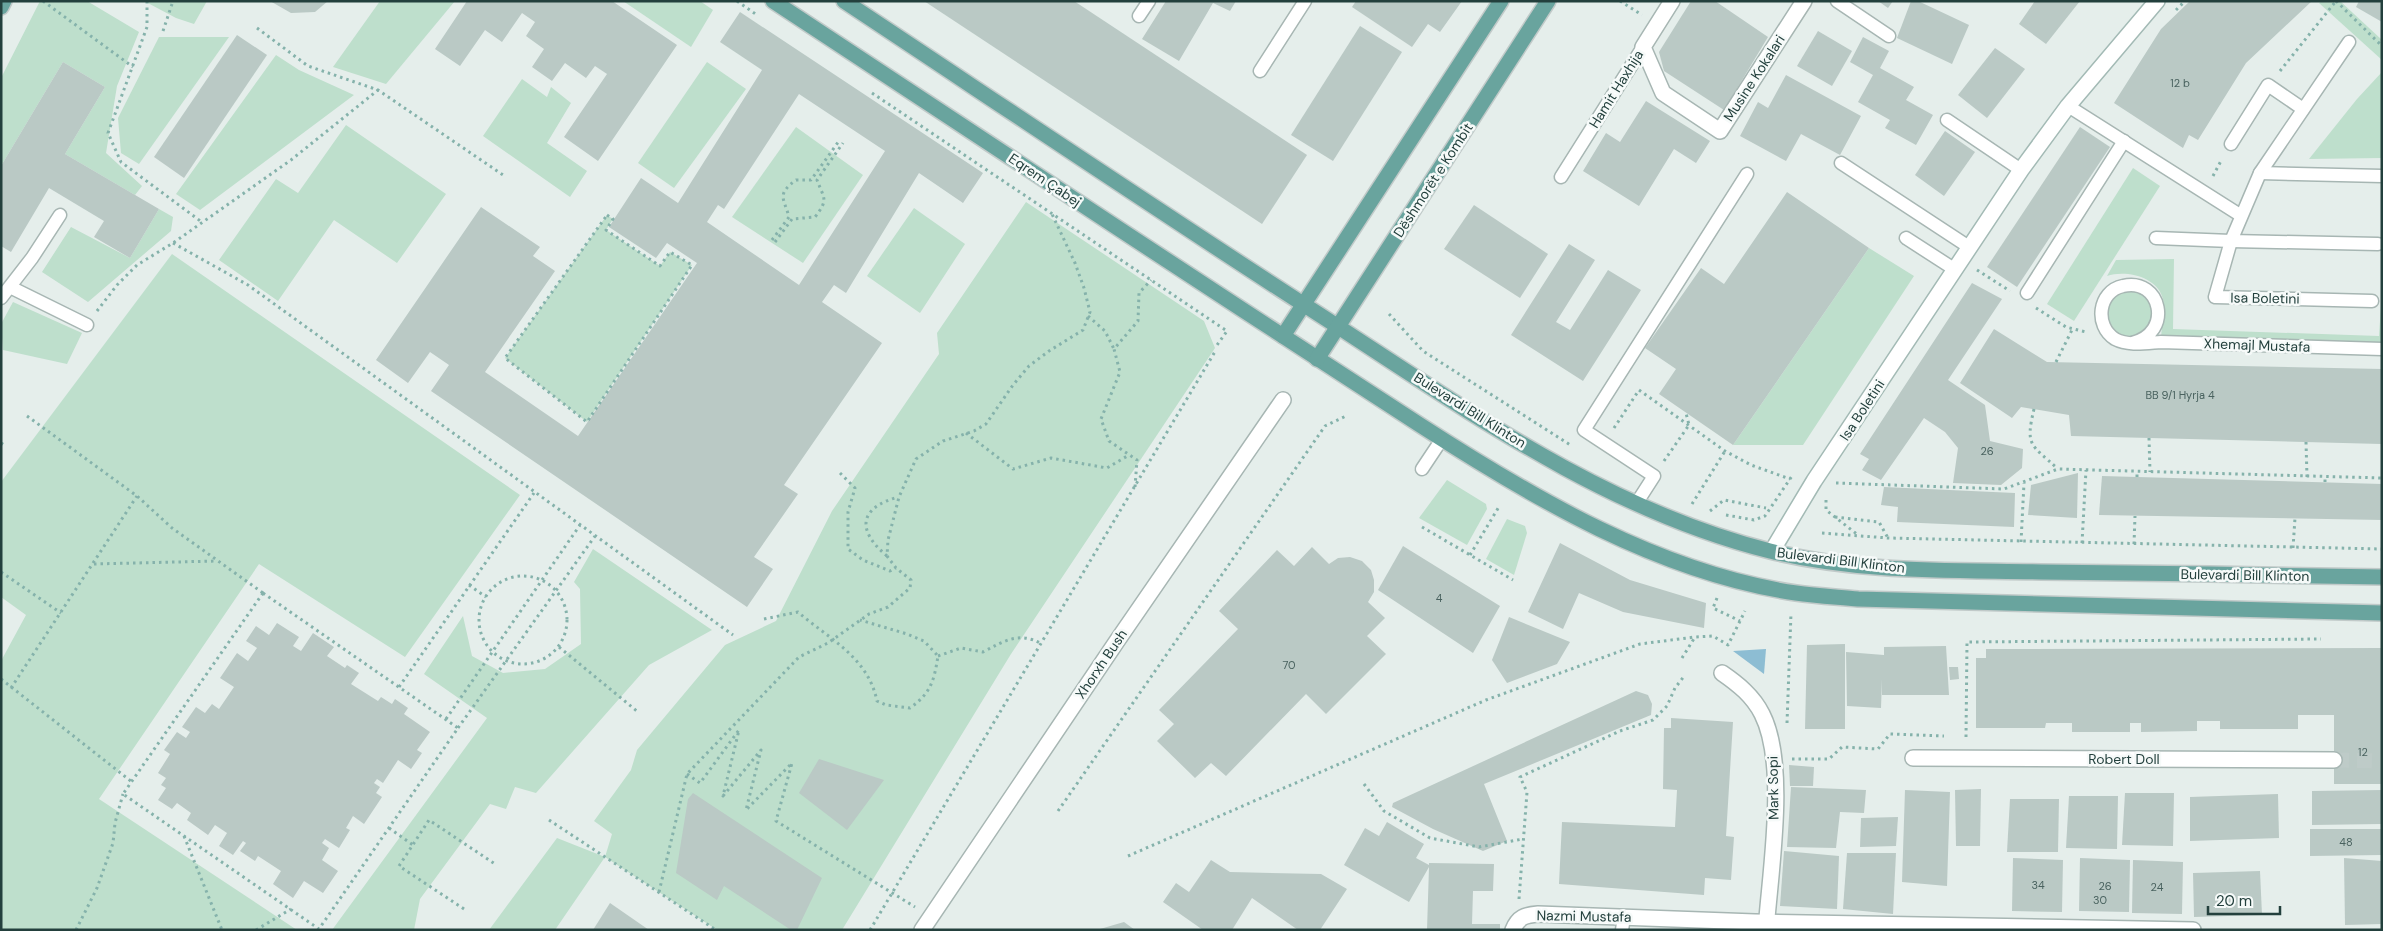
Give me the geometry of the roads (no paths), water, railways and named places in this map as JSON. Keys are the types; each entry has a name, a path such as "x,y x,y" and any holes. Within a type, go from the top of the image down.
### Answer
{"main road":[{"path":"1,6 4,1"},
{"name":"Eqrem Çabej","path":"773,1 1317,359"},
{"path":"844,1 1304,304"},
{"path":"1283,336 1501,1"},
{"name":"Dëshmorët e Kombit","path":"1317,359 1548,1"},
{"name":"Bulevardi Bill Klinton","path":"1304,304 1550,460 1636,504 1693,528 1772,551 1803,558 1861,565 1935,570 2382,577"},
{"path":"1317,359 1533,495 1601,531 1679,562 1736,580 1795,593 1868,600 2382,613"}],"street":[{"name":"Hamit Haxhija","path":"1643,47 1672,1"},
{"name":"Musine Kokalari","path":"1643,47 1663,93 1720,131 1804,1"},
{"name":"Isa Boletini","path":"1772,551 1814,481 2022,170 2068,106 2157,1"},
{"name":"Xhorxh Bush","path":"922,930 1116,641 1284,400"},
{"name":"Mark Sopi","path":"1722,673 1740,686 1762,714 1774,759 1773,838 1767,926"},
{"name":"Robert Doll","path":"1913,758 2334,760"},
{"name":"Nazmi Mustafa","path":"1515,925 1524,915 1538,914 1623,923 2193,930"}],"lane":[{"path":"1139,16 1149,1"},
{"path":"1260,71 1306,1"},
{"path":"1837,1 1889,36"},
{"name":"Isa Boletini","path":"2349,42 2260,173 2240,215 2215,297 2372,301"},
{"name":"Hamit Haxhija","path":"1561,177 1643,47"},
{"path":"2231,144 2268,85 2303,108"},
{"path":"2068,106 2240,215"},
{"path":"1947,120 2022,170"},
{"path":"2027,292 2124,141"},
{"path":"1841,163 1961,259"},
{"path":"2260,173 2382,176"},
{"path":"1636,504 1654,476 1584,430 1747,174"},
{"path":"1,298 60,215"},
{"path":"1906,238 1961,259"},
{"path":"2156,238 2378,244"},
{"name":"Xhemajl Mustafa","path":"2132,343 2142,341 2156,328 2159,309 2150,292 2142,287 2132,285 2122,286 2107,296 2102,304 2101,314 2107,332 2123,342 2132,343 2382,349"},
{"path":"10,287 87,325"},
{"path":"1422,469 1442,439"}],"water":[{"path":"1766,649 1764,674 1733,651"}],"tunnel":[{"path":"2334,760 2382,761"}]}
